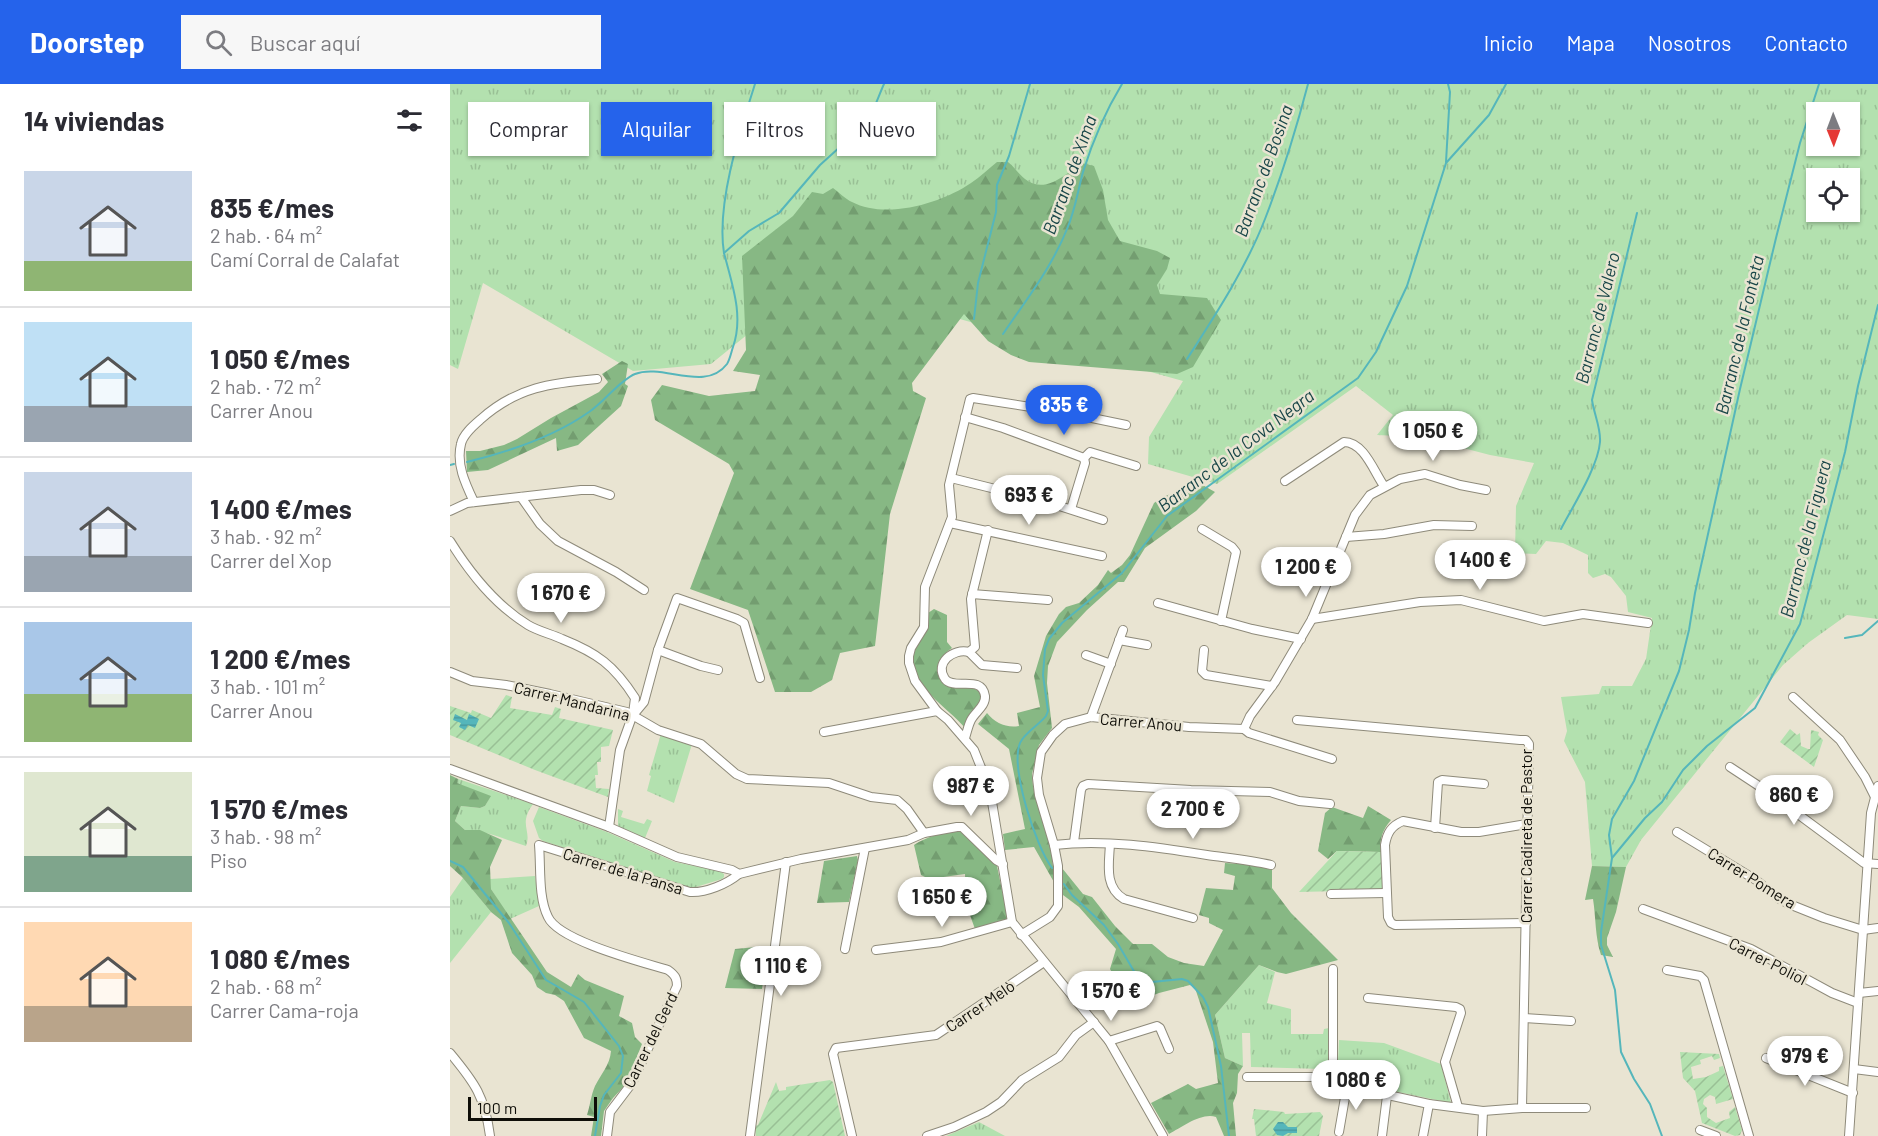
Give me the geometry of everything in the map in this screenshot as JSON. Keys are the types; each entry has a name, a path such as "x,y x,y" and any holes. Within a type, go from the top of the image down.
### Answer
{"street":[{"path":"474,502 462,475 460,452 461,441 469,430 484,416 515,396 557,382 597,379"},
{"path":"1126,425 1063,412 973,398 968,402 951,478 950,523 926,587 924,627 911,648 909,663 915,681 936,711 965,738 976,754 990,790 1012,922 1109,1041 1163,1136"},
{"path":"965,417 1084,458"},
{"path":"1285,481 1347,441 1360,448 1384,486"},
{"path":"1084,458 1090,452 1136,466"},
{"path":"1071,509 1085,463 1084,458"},
{"path":"1244,729 1312,619 1346,537 1361,505 1370,495 1384,486 1409,476 1425,474 1460,486 1486,490"},
{"path":"951,478 1044,501 1103,520"},
{"path":"450,511 459,505 474,502 581,490 594,490 610,495"},
{"path":"521,497 540,524 558,541 644,590"},
{"path":"950,523 1102,556"},
{"path":"1346,537 1383,534 1434,525 1472,526"},
{"path":"1202,529 1232,547 1236,552 1221,621"},
{"path":"969,652 975,647 972,594 988,530"},
{"path":"450,541 475,578 523,621 587,650 607,662 635,698 633,714 620,750 609,827"},
{"path":"972,594 1048,600"},
{"path":"633,714 644,702 658,650 677,598 744,623 760,678"},
{"path":"1312,619 1420,602 1461,600 1544,621 1583,614 1648,623"},
{"path":"1158,603 1221,621 1301,639"},
{"path":"1091,717 1123,630"},
{"path":"1119,640 1147,645"},
{"path":"658,650 718,670"},
{"path":"965,738 971,719 984,702 984,693 975,684 947,681 943,672 948,655 961,650 969,652 982,665 1017,668"},
{"path":"1204,650 1202,671 1206,675 1272,686"},
{"path":"1086,655 1111,664"},
{"name":"Carrer Mandarina","path":"450,672 472,681 550,694 633,714 658,730 701,744 736,774 747,780 829,783 871,797 897,800 907,809 924,833"},
{"path":"1793,697 1840,740 1870,785 1875,797"},
{"path":"824,732 936,711"},
{"name":"Carrer Anou","path":"1021,935 1050,916 1058,906 1058,866 1038,787 1038,761 1044,746 1065,724 1091,717 1189,727 1244,729 1249,733 1332,759"},
{"name":"Carrer Cadireta de Pastor","path":"1297,720 1526,741 1529,744 1522,1107"},
{"path":"1730,767 1873,865"},
{"name":"Carrer de la Pansa","path":"450,769 609,827 677,857 732,870 739,874"},
{"path":"1435,828 1438,782 1442,780 1484,784"},
{"path":"1074,842 1081,790 1088,784 1270,792 1299,801 1330,804"},
{"path":"1849,1136 1863,930 1873,865 1875,797 1878,786"},
{"path":"1526,922 1399,927 1389,920 1385,845 1387,834 1392,827 1403,821 1470,832 1527,824"},
{"path":"924,833 962,827 1003,864"},
{"name":"Carrer Pomera","path":"1677,832 1756,880 1778,898 1815,915 1863,930"},
{"name":"Carrer de la Pansa","path":"539,844 690,892 703,891 732,880 739,874 786,862 908,840 924,833"},
{"path":"1054,845 1074,842 1171,849 1255,861 1271,866"},
{"name":"Carrer del Gerd","path":"539,844 545,909 556,928 585,942 668,970 675,974 677,980 677,986 634,1079 610,1112 607,1136"},
{"path":"1110,844 1108,877 1114,892 1124,899 1193,918"},
{"path":"845,949 865,848"},
{"path":"750,1132 786,862"},
{"path":"1332,894 1386,893"},
{"name":"Carrer Poliol","path":"1643,909 1751,949 1832,993 1858,998"},
{"path":"876,950 941,942 1012,922"},
{"path":"1863,930 1878,928"},
{"name":"Carrer Melò","path":"852,1136 833,1054 838,1047 936,1035 1044,962"},
{"path":"1329,1077 1333,1064 1333,969"},
{"path":"1667,970 1700,976 1704,980 1749,1136"},
{"path":"1858,998 1878,991"},
{"path":"1368,998 1460,1009 1461,1014 1445,1062 1458,1107"},
{"path":"1524,1018 1571,1021"},
{"path":"927,1136 986,1112 1005,1099 1018,1083 1059,1057 1076,1035 1094,1022"},
{"path":"1109,1041 1157,1026 1169,1048"},
{"path":"450,1053 480,1094 487,1114 490,1136"},
{"path":"1766,1058 1853,1094"},
{"path":"1854,1069 1878,1072"},
{"path":"1247,1077 1329,1077 1347,1086 1387,1096 1483,1111 1522,1107 1586,1108"},
{"path":"1339,1132 1347,1086"},
{"path":"1382,1136 1387,1096"},
{"path":"1423,1136 1429,1104"},
{"path":"1482,1136 1483,1111"},
{"path":"1700,1130 1716,1136"}],"green space":[{"path":"450,84 1878,84 1878,619 1847,615 1808,643 1783,665 1641,840 1626,867 1592,866 1585,782 1564,741 1567,731 1561,697 1599,694 1602,686 1632,686 1646,659 1652,618 1628,612 1626,596 1611,577 1605,574 1593,578 1588,573 1588,555 1563,543 1546,541 1536,554 1515,553 1516,506 1534,463 1490,455 1421,437 1377,435 1393,415 1356,386 1217,484 1148,464 1149,437 1183,381 816,279 711,364 633,371 483,283 458,369 450,365"},
{"path":"997,162 1008,162 1025,179 1040,185 1055,181 1082,163 1094,166 1103,190 1108,220 1120,241 1157,251 1170,258 1167,269 1157,285 1160,294 1207,298 1221,320 1193,367 1177,374 1029,362 1011,355 988,341 964,314 912,383 913,391 926,398 890,514 875,646 840,653 832,680 811,692 775,692 748,610 690,589 734,473 729,464 655,420 651,400 662,385 709,396 755,391 760,375 733,371 746,350 742,256 793,216 812,192 823,194 833,188 852,202 866,207 897,209 913,207 930,203 959,190"},
{"path":"622,361 628,364 625,384 628,386 621,406 578,445 557,451 556,438 488,470 467,472 466,451 480,451 504,445 599,392 608,382 602,374"},
{"path":"1192,479 1215,492 1196,511 1145,548 1124,582 1118,582 1057,642 1048,666 1047,683 1052,728 1039,745 1032,774 1033,786 1051,848 1055,884 1034,847 1005,850 1003,834 1025,829 1009,749 978,724 987,713 1001,724 1019,726 1017,713 1040,707 1034,676 1046,636 1059,614 1066,607 1079,603 1098,585 1108,570 1111,573 1122,565 1130,555 1154,503"},
{"path":"934,609 947,615 947,642 952,648 944,655 940,664 945,685 971,687 980,692 979,706 966,729 931,695 917,676 914,664 915,647 927,626 928,613"},
{"path":"506,695 512,697 510,708 552,715 555,707 561,709 559,718 613,730 609,746 601,747 601,762 597,762 598,775 595,775 596,788 609,789 608,797 450,735 450,706 471,713 472,710 491,718"},
{"path":"1790,729 1797,735 1800,733 1801,746 1808,749 1810,749 1811,730 1819,732 1818,735 1823,740 1814,767 1780,742"},
{"path":"661,734 692,744 674,803 647,791 651,776 649,775"},
{"path":"450,775 458,779 457,783 491,796 485,806 480,808 461,806 455,821 465,830 480,830 502,840 490,867 491,889 547,972 571,987 578,974 585,980 624,996 619,1016 632,1023 635,1037 642,1044 626,1084 604,1111 601,1136 591,1136 594,1117 587,1115 594,1089 607,1065 611,1051 584,1038 564,1001 537,987 532,975 512,953 501,920 450,866"},
{"path":"458,779 533,804 526,817 528,836 526,846 488,833 465,830 455,821 461,806 480,808 485,806 490,797 456,783"},
{"path":"1368,806 1391,820 1382,834 1381,852 1337,851 1328,859 1318,851 1325,813 1332,807 1363,818"},
{"path":"539,807 607,832 675,862 719,871 724,874 724,877 696,887 688,887 543,841 539,838 533,821"},
{"path":"618,809 623,811 621,817 644,824 647,819 652,821 645,838 618,826"},
{"path":"960,831 997,866 1008,919 975,929 966,904 965,874 929,879 921,875 914,845 936,835"},
{"path":"1337,851 1381,852 1383,890 1299,892"},
{"path":"857,856 849,902 817,903 824,861"},
{"path":"1225,863 1257,865 1272,870 1272,888 1291,913 1338,960 1286,974 1259,965 1215,1015 1225,1058 1243,1066 1238,1074 1237,1093 1233,1103 1236,1136 1224,1136 1216,1117 1210,1116 1192,1121 1169,1134 1151,1103 1188,1084 1196,1089 1218,1083 1213,1042 1195,988 1190,985 1136,1002 1122,991 1110,969 1116,949 1079,907 1063,895 1062,868 1083,894 1092,897 1133,944 1152,944 1168,957 1184,963 1204,966 1223,930 1209,923 1209,918 1199,915 1206,888 1233,890 1235,876 1224,873"},
{"path":"1592,866 1626,867 1616,912 1607,938 1607,945 1613,957 1601,955 1593,899 1585,900"},
{"path":"535,876 539,906 510,919 491,889 490,879"},
{"path":"463,878 491,912 450,963 450,897"},
{"path":"768,946 762,989 725,988 735,949"},
{"path":"1259,965 1275,972 1267,1003 1291,1009 1291,1034 1323,1034 1324,1029 1329,1028 1329,1056 1326,1066 1322,1069 1251,1067 1250,1033 1242,1033 1243,1066 1225,1058 1215,1015"},
{"path":"1339,1040 1384,1043 1441,1064 1451,1103 1350,1082 1350,1061 1338,1061"},
{"path":"1680,1052 1719,1054 1720,1058 1714,1060 1712,1056 1700,1060 1701,1064 1691,1067 1693,1079 1706,1077 1719,1071 1719,1067 1723,1066 1733,1099 1716,1104 1715,1097 1710,1095 1704,1099 1703,1104 1707,1108 1707,1117 1716,1123 1730,1118 1729,1112 1735,1107 1742,1130 1740,1135 1735,1136 1702,1123 1695,1091 1683,1078"},
{"path":"830,1080 833,1082 845,1136 756,1136 755,1126 758,1125 776,1082 779,1091 786,1090 786,1087"},
{"path":"1254,1109 1284,1112 1285,1114 1320,1112 1323,1116 1319,1136 1256,1136 1254,1119 1252,1119"},
{"path":"979,1122 1005,1136 946,1136"}],"water":[{"path":"455,714 467,720 469,714 479,719 475,728 468,725 465,730 459,727 461,723 453,720"},
{"path":"1278,1122 1283,1122 1288,1127 1297,1127 1297,1133 1277,1135 1273,1129"}],"waterway":[{"path":"724,253 722,234 726,190 736,145 755,84"},
{"path":"467,462 515,448 561,429 589,412 635,374 658,372 696,377 707,376 718,372 727,364 736,335 737,312 724,253 749,231 779,213 820,165 863,128 884,84"},
{"path":"974,319 978,283 996,212 997,185 1009,156 1030,84"},
{"name":"Barranc de Xima","path":"1003,334 1038,283 1061,243 1072,215 1091,149 1122,84"},
{"name":"Barranc de Bosina","path":"1187,359 1230,291 1257,237 1283,169 1308,84"},
{"path":"1446,162 1450,92 1448,84"},
{"name":"Barranc de la Cova Negra","path":"1052,868 1039,843 1026,807 1018,755 1022,739 1046,716 1048,711 1043,675 1045,649 1049,639 1062,623 1122,573 1167,516 1358,378 1376,352 1407,286 1446,163 1489,115 1506,84"},
{"name":"Barranc de la Fonteta","path":"1662,1136 1650,1104 1621,1052 1615,990 1601,945 1612,858 1609,835 1612,819 1634,781 1679,671 1740,389 1776,238 1800,143 1819,84"},
{"name":"Barranc de Valero","path":"1561,529 1584,486 1598,452 1599,432 1592,400 1637,213"},
{"name":"Barranc de la Figuera","path":"1612,858 1645,818 1662,802 1683,770 1707,746 1755,708 1800,624 1845,452 1878,305"},
{"path":"450,465 454,464"},
{"path":"1845,638 1862,635 1878,621"},
{"path":"450,861 463,867 509,923 546,980 584,1002 619,1046 623,1056 621,1073 604,1095 595,1136"},
{"path":"1064,884 1072,895 1104,925 1135,973 1152,982 1182,979 1188,981 1203,997 1208,1007 1221,1066 1229,1136"}]}
